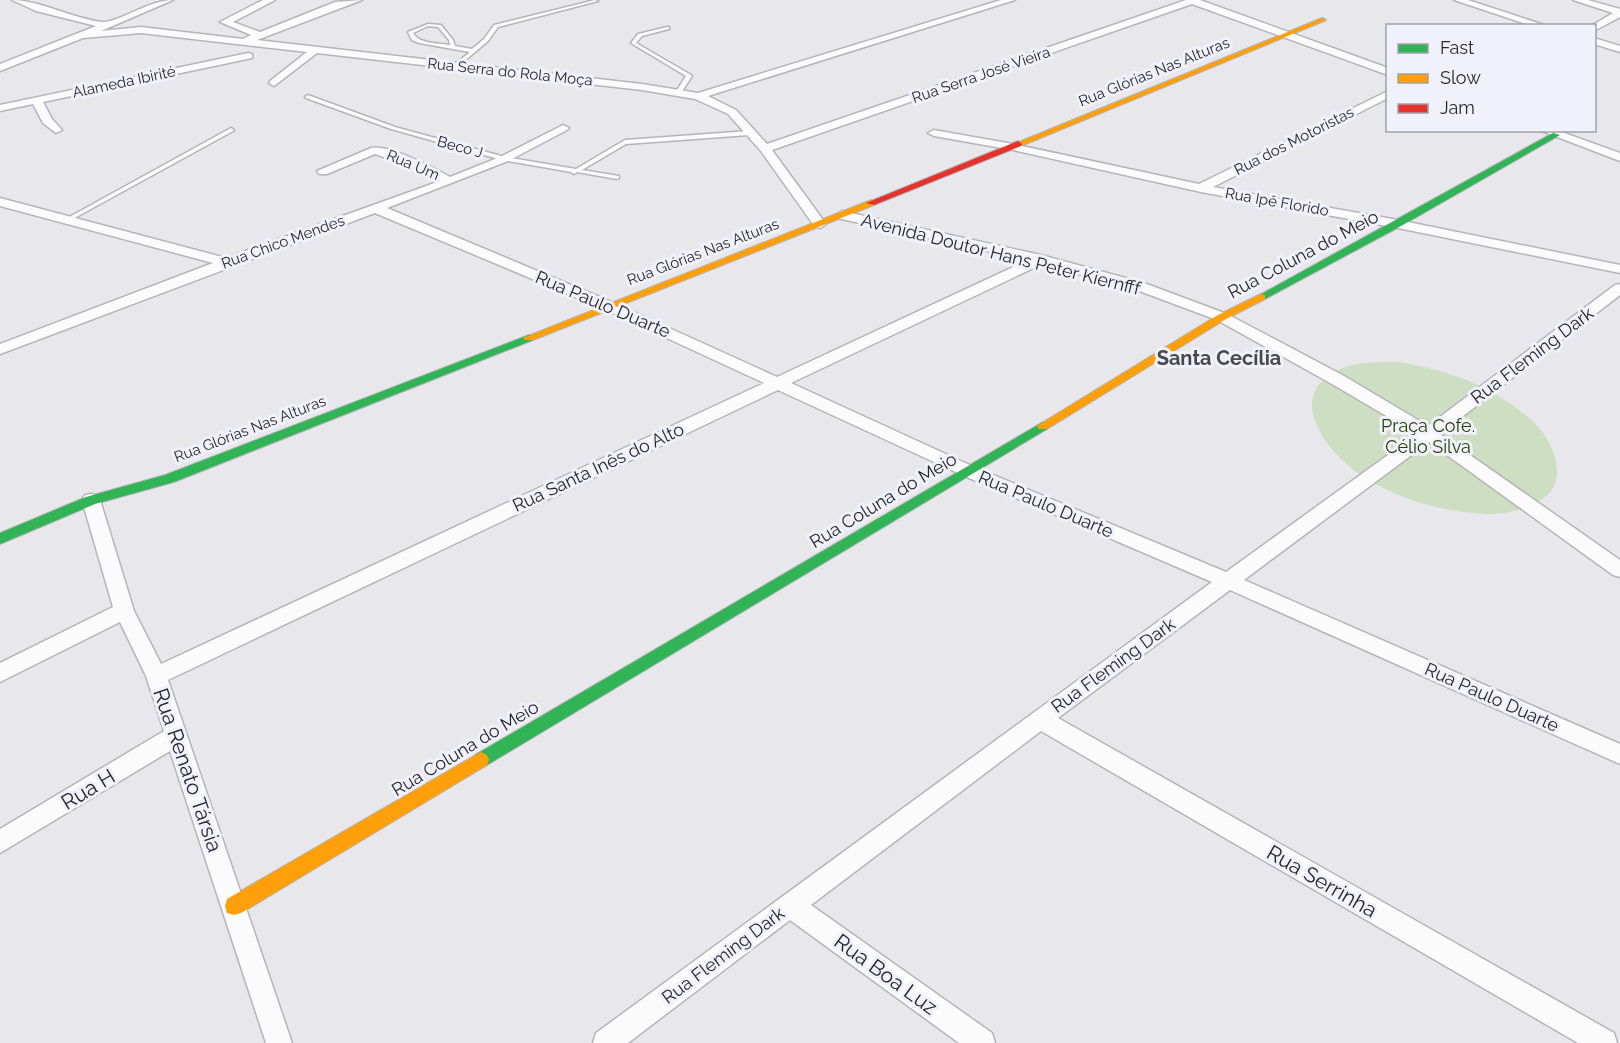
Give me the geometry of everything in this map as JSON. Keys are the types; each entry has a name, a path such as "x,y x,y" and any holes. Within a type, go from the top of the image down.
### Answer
{"street":[{"path":"0,68 168,0"},
{"path":"259,36 225,22 270,0"},
{"path":"244,42 338,4 357,0"},
{"path":"698,96 1010,0"},
{"path":"1459,0 1537,24"},
{"path":"1578,0 1620,12"},
{"path":"12,1 105,25"},
{"path":"1195,1 1386,71"},
{"name":"Rua Serra José Vieira","path":"765,149 1195,1"},
{"path":"39,9 55,3"},
{"path":"1596,27 1620,12"},
{"name":"Rua Serra do Rola Moça","path":"123,18 141,30"},
{"name":"Rua Glórias Nas Alturas","path":"0,539 91,500 170,479 820,224 1322,20"},
{"name":"Rua Serra do Rola Moça","path":"83,35 141,30 698,96 732,112 765,149 820,224"},
{"path":"1596,42 1620,49"},
{"path":"274,83 315,50"},
{"name":"Alameda Ibirité","path":"0,108 248,56"},
{"name":"Rua dos Motoristas","path":"1201,188 1386,95"},
{"path":"37,101 47,121 56,130"},
{"name":"Rua Chico Mendes","path":"0,349 227,262 450,181 504,159 563,128"},
{"name":"Rua Ipê Florido","path":"934,133 1013,147 1201,188 1398,224 1620,269"},
{"path":"1550,133 1620,157"},
{"name":"Rua Coluna do Meio","path":"234,906 968,471 1222,317 1398,224 1550,133"},
{"name":"Rua Um","path":"323,171 375,150 411,162 450,181"},
{"path":"0,201 227,262"},
{"name":"Rua Paulo Duarte","path":"375,208 609,306 779,382 968,471 1228,581 1620,754"},
{"name":"Avenida Doutor Hans Peter Kiernfff","path":"842,215 1041,259 1139,286 1222,317 1338,380 1429,434 1620,570"},
{"name":"Rua Santa Inês do Alto","path":"156,676 1041,259"},
{"name":"Rua Fleming Dark","path":"606,1043 1040,719 1429,434 1620,288"},
{"name":"Rua Renato Társia","path":"91,500 123,611 156,676 279,1043"},
{"path":"0,673 123,611"},
{"name":"Rua Serrinha","path":"1040,719 1604,1043"},
{"name":"Rua H","path":"0,842 175,736"},
{"name":"Rua Boa Luz","path":"790,905 982,1043"}],"lane":[{"path":"456,66 486,40 492,29 502,23 596,1"},
{"path":"453,47 451,40 439,26 428,24 410,32 414,39 421,42 474,51"},
{"path":"667,28 640,35 633,43 689,76 678,93"},
{"name":"Beco J","path":"308,97 393,128 504,159 616,177"},
{"path":"67,220 231,130"},
{"path":"574,172 625,142 749,133"}],"green space":[{"name":"Praça Cofe. Célio Silva","path":"1399,362 1466,380 1496,395 1527,416 1547,440 1556,461 1556,482 1551,491 1538,502 1510,512 1492,514 1468,512 1437,507 1406,498 1378,485 1351,468 1326,442 1317,427 1313,411 1313,396 1321,383 1343,368 1367,363"}],"traffic: fast":[{"path":"1261,297 1398,224 1556,135"},
{"path":"0,539 91,500 169,479 529,338"},
{"path":"481,760 1043,426"}],"traffic: slow":[{"path":"1018,144 1322,20"},
{"path":"529,338 871,203"},
{"path":"1043,426 1222,317 1261,297"},
{"path":"234,906 481,760"}],"traffic: jam":[{"path":"871,203 1018,144"}],"district":[{"name":"Santa Cecília","path":"1219,358"}]}
